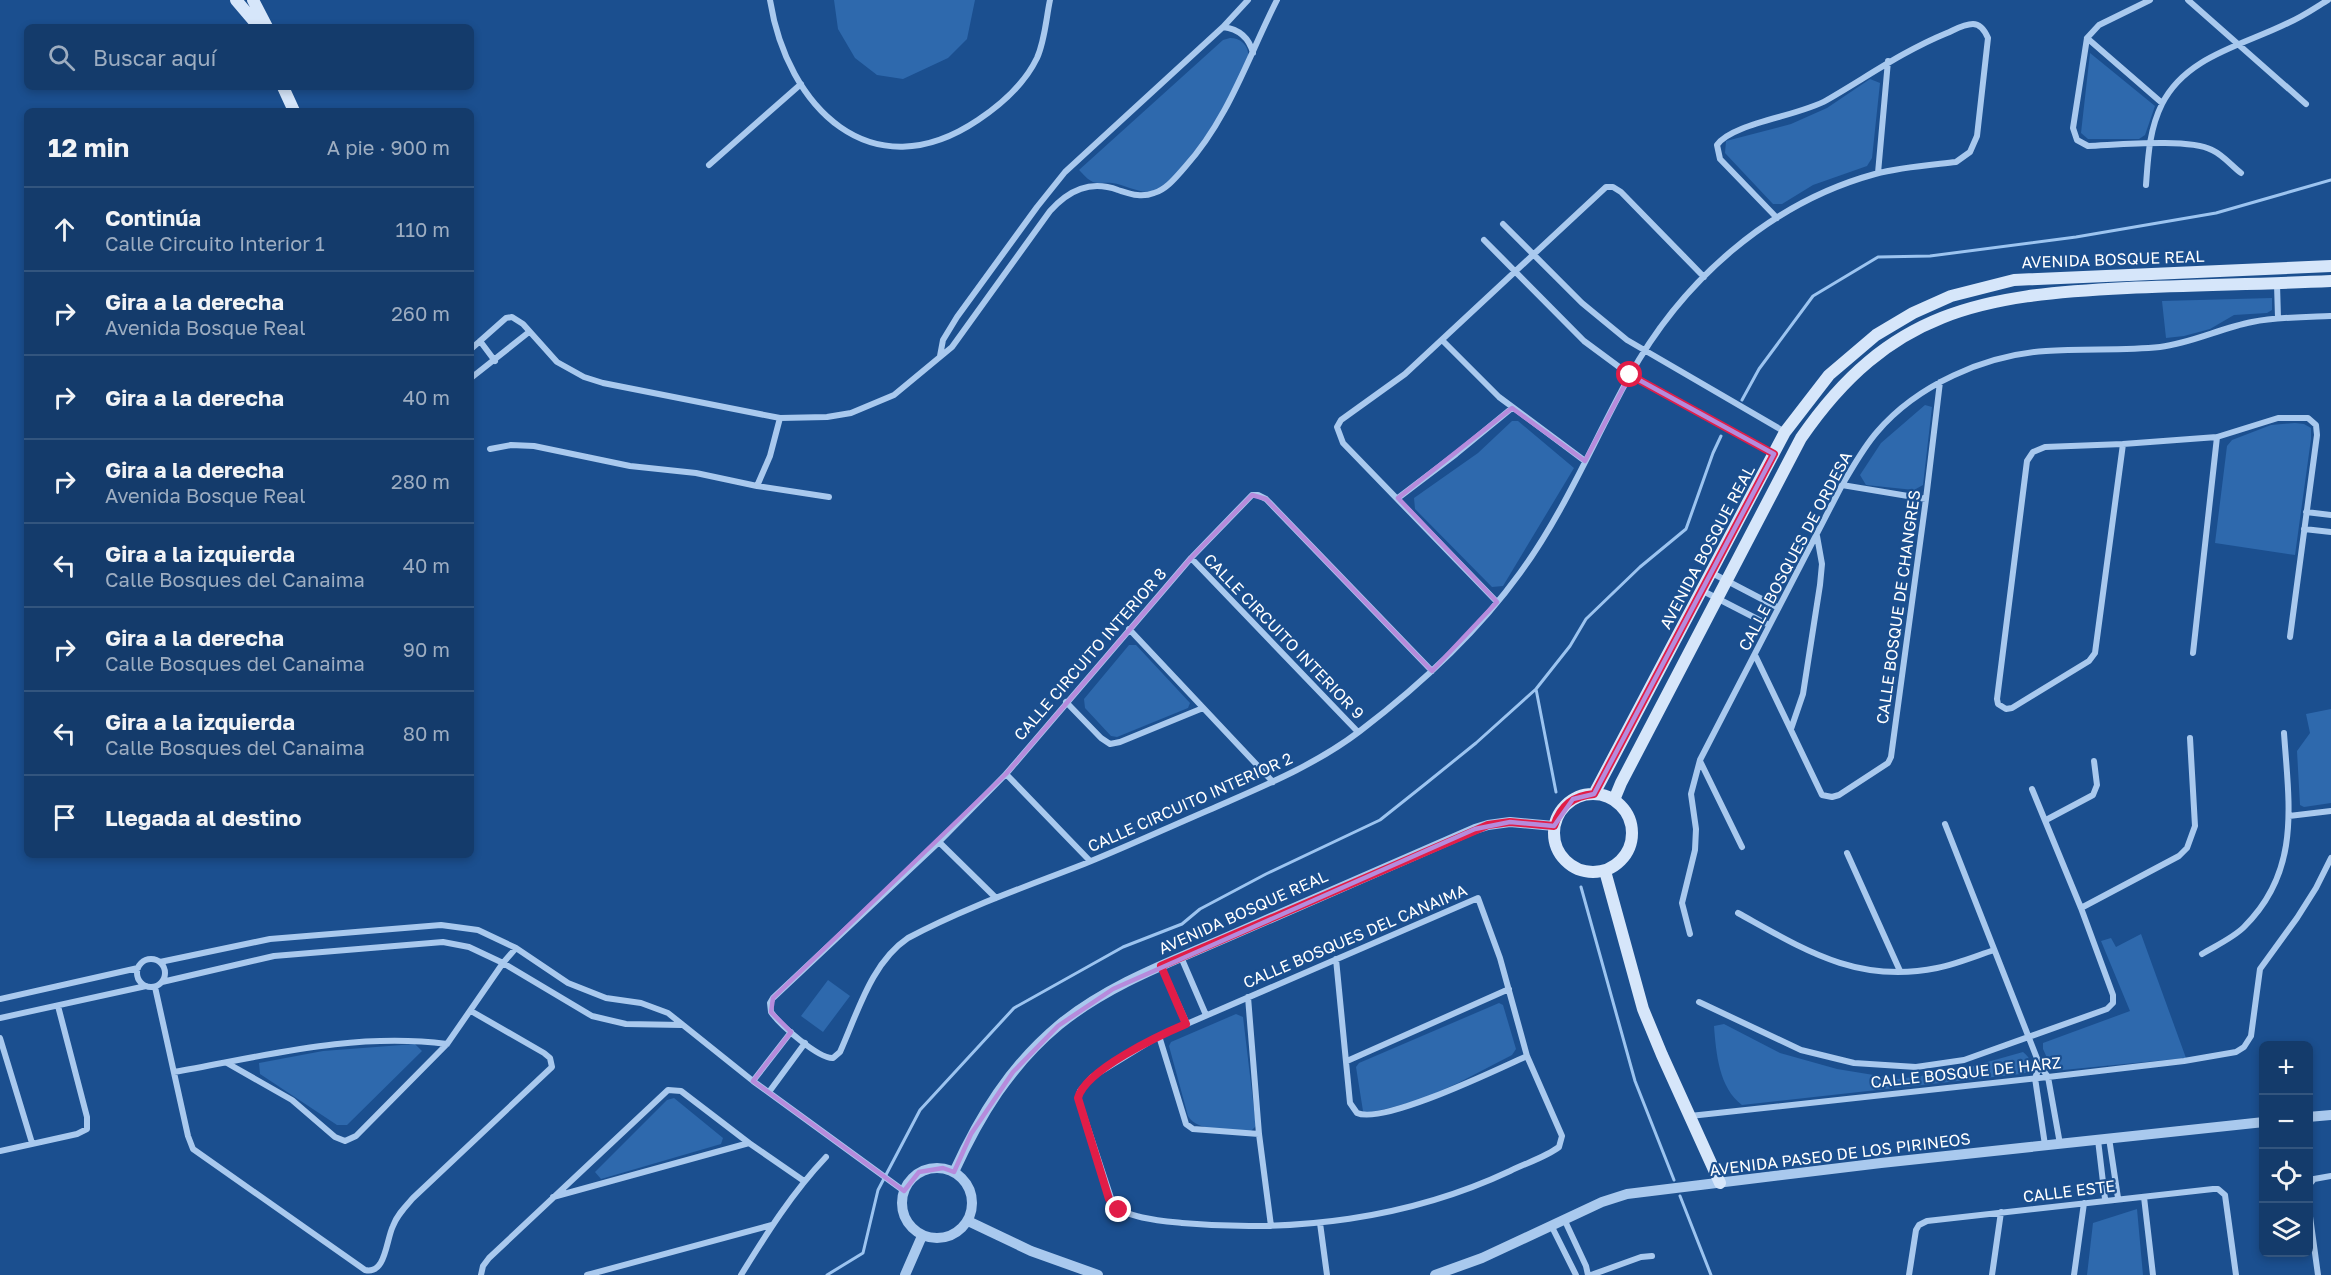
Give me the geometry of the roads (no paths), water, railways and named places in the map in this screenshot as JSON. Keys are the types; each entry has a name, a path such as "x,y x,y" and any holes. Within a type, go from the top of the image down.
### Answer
{"main road":[{"path":"236,0 256,24"},
{"path":"254,0 266,24"},
{"path":"284,90 293,108"},
{"name":"AVENIDA BOSQUE REAL","path":"1594,794 1785,432 1812,395 1844,361 1888,326 1951,296 2014,279 2331,266"},
{"path":"2149,273 2149,287"},
{"name":"AVENIDA BOSQUE REAL","path":"1614,800 1716,598 1801,438 1840,387 1870,359 1931,322 1959,310 1995,301 2048,293 2331,281"},
{"path":"1594,794 1614,800 1628,815 1632,826 1629,848 1623,858 1615,866 1605,871 1593,873 1571,866 1562,859 1556,849 1553,837 1557,815 1573,799 1583,795 1594,794"},
{"path":"1605,871 1643,1009 1720,1183"}],"street":[{"path":"770,0 779,41 788,63 812,101 830,120 851,135 864,141 894,147 929,143 965,128 997,106 1024,79 1038,55 1050,0"},
{"path":"940,356 943,340 957,317 1058,180 1223,27 1248,0"},
{"path":"474,346 509,317 516,318 557,362 584,377 632,390 780,418 827,417 851,413 876,404 894,396 958,341 1060,200 1072,192 1093,185 1141,196 1153,194 1168,185 1193,158 1225,111 1277,0"},
{"path":"2150,0 2099,25 2087,38 2073,128 2077,140 2088,146 2187,145 2210,149 2241,174"},
{"path":"2188,0 2306,104"},
{"path":"2146,185 2148,145 2162,104 2182,77 2212,56 2290,22 2327,0 2331,4"},
{"name":"CALLE CIRCUITO INTERIOR 2","path":"769,1008 774,1017 825,1058 830,1059 836,1056 840,1052 871,981 885,958 897,945 926,928 1090,861 1296,771 1358,732 1432,671 1497,602 1520,573 1542,541 1644,351 1669,316 1704,276 1733,249 1808,199 1878,173 1956,162 1966,157 1977,136 1988,39 1982,27 1975,24 1967,25 1888,61"},
{"path":"1223,27 1243,35 1249,42 1253,53"},
{"path":"2087,38 2162,104"},
{"path":"1878,173 1888,61"},
{"path":"1777,218 1720,159 1717,145 1720,140 1736,131 1815,106 1888,61"},
{"path":"709,165 801,84"},
{"path":"1497,602 1343,443 1337,426 1341,420 1405,374 1602,189 1609,186 1621,192 1704,276"},
{"path":"1503,224 1532,255 1602,321 1644,351 1785,432"},
{"path":"1484,240 1584,341 1630,375 1774,454"},
{"path":"2277,284 2278,318"},
{"name":"CALLE BOSQUES DE ORDESA","path":"1690,934 1682,903 1695,850 1696,829 1691,794 1700,760 1842,485 1877,431 1893,415 1940,382 1971,368 2006,358 2043,351 2160,347 2194,340 2252,322 2278,318 2330,316"},
{"path":"474,376 530,332"},
{"path":"1442,340 1512,408 1585,461"},
{"path":"480,341 495,361"},
{"name":"CALLE BOSQUE DE CHANGRES","path":"1791,729 1819,791 1827,797 1839,795 1878,771 1888,763 1891,757 1940,382"},
{"path":"1398,498 1512,408"},
{"path":"2123,444 2095,653 2089,661 2012,708 2002,707 1997,699 2029,456 2045,447 2217,437 2278,418 2302,416 2311,420 2316,425 2317,435 2289,637"},
{"path":"757,486 770,456 780,418"},
{"path":"2193,653 2217,437"},
{"path":"490,448 511,445 534,446 630,466 696,473 757,486 829,496"},
{"path":"1842,485 1926,499"},
{"name":"CALLE CIRCUITO INTERIOR 8","path":"769,1008 773,998 939,842 1006,774 1191,558 1252,495 1262,496 1432,671"},
{"path":"2306,512 2331,515"},
{"path":"2304,529 2331,532"},
{"path":"1791,729 1803,694 1820,585 1822,564 1817,536"},
{"name":"CALLE CIRCUITO INTERIOR 9","path":"1191,558 1358,732"},
{"path":"1712,573 1777,607"},
{"path":"1703,591 1769,625"},
{"path":"1129,629 1273,782"},
{"path":"1755,655 1791,729"},
{"path":"1066,702 1101,738 1110,744 1203,708"},
{"path":"2202,954 2243,928 2272,890 2285,856 2289,816 2284,733"},
{"path":"2081,908 2179,856 2187,848 2195,826 2190,738"},
{"path":"1700,760 1742,847"},
{"path":"2046,820 2093,795 2097,784 2094,760"},
{"path":"1006,774 1090,861"},
{"path":"1699,1002 1801,1050 1862,1064 1916,1067 1973,1057 2107,1009 2113,1003 2113,995 2081,908 2032,789"},
{"path":"2289,816 2331,811"},
{"name":"AVENIDA BOSQUE REAL","path":"954,1172 988,1104 1035,1048 1084,1006 1181,957 1488,825 1510,822 1554,826"},
{"path":"1945,824 2040,1066 2048,1077 2060,1144"},
{"path":"939,842 996,898"},
{"path":"1847,853 1900,971"},
{"name":"CALLE BOSQUE DE HARZ","path":"1690,1116 2048,1077 2184,1061 2236,1052 2244,1047 2252,1036 2260,969 2297,918 2331,858"},
{"name":"CALLE BOSQUES DEL CANAIMA","path":"1478,897 1500,958 1527,1056 1562,1136 1559,1147 1466,1190 1406,1208 1320,1224 1233,1227 1166,1222 1124,1212 1113,1204 1081,1111 1078,1098 1080,1090 1092,1077 1159,1036 1248,997 1478,897"},
{"path":"1738,913 1797,946 1851,967 1900,971 1937,968 1994,950"},
{"path":"0,999 138,968 147,960 160,962 270,939 441,925 478,930 516,948 568,983 606,998 655,1007 668,1013 753,1081 904,1191"},
{"path":"0,1018 146,986 155,987 162,982 274,956 443,942 469,947 502,963 592,1016 626,1024 683,1025"},
{"path":"227,1063 292,1100 335,1137 345,1141 356,1136 447,1044 502,963 516,948"},
{"path":"1181,957 1206,1016"},
{"path":"1336,959 1350,1103 1357,1113 1368,1115 1414,1103 1527,1056"},
{"path":"160,962 164,970 162,982"},
{"path":"1161,966 1186,1024"},
{"path":"138,968 139,981 146,986"},
{"path":"155,987 188,1136 193,1149 365,1270 371,1271 375,1270 383,1260 387,1239 394,1223 413,1198 552,1067 550,1058 544,1053 471,1011"},
{"path":"1347,1061 1509,989"},
{"path":"1248,997 1259,1134 1271,1226"},
{"path":"0,1151 87,1129 88,1123 58,1006"},
{"path":"753,1081 791,1032"},
{"path":"1159,1036 1186,1124 1193,1129 1259,1134"},
{"path":"0,1038 32,1143"},
{"path":"174,1072 227,1063 270,1052 332,1043 419,1040 447,1044"},
{"path":"769,1092 805,1043"},
{"path":"2040,1066 2035,1078 2045,1145"},
{"path":"481,1275 483,1266 489,1258 664,1093 673,1089 681,1091 749,1143 804,1181"},
{"path":"2313,1117 2331,1115"},
{"name":"AVENIDA PASEO DE LOS PIRINEOS","path":"1435,1275 1482,1258 1602,1202 1627,1194 2259,1123"},
{"path":"2104,1139 2118,1198"},
{"path":"2104,1139 2105,1199"},
{"path":"553,1197 749,1143"},
{"path":"741,1275 771,1225 804,1181 826,1158"},
{"path":"930,1168 943,1168 954,1172 969,1188 972,1210 968,1221 956,1233 948,1237 922,1236 913,1230 902,1212 904,1191 910,1180 919,1172 930,1168"},
{"path":"2313,1181 2319,1177 2331,1176"},
{"name":"CALLE ESTE","path":"1909,1275 1914,1235 1919,1225 1927,1221 2105,1199 2212,1189 2223,1191 2227,1201 2236,1275"},
{"path":"2144,1197 2153,1275"},
{"path":"2074,1275 2084,1203"},
{"path":"2308,1203 2318,1275"},
{"path":"1992,1275 2001,1212"},
{"path":"968,1221 1031,1251 1098,1275"},
{"path":"1565,1221 1589,1275 1641,1257 1652,1256"},
{"path":"1320,1224 1328,1275"},
{"path":"587,1275 771,1225"},
{"path":"1552,1227 1576,1275"},
{"path":"905,1275 922,1236"}],"waterway":[{"path":"1742,400 1759,369 1813,296 1878,257 1930,256 2076,237 2216,213 2331,180"},
{"path":"827,1275 863,1253 878,1190 920,1110 1014,1008 1123,947 1182,924 1200,909 1266,874 1380,820 1476,743 1536,689 1570,646 1586,619 1640,567 1686,529 1721,436"},
{"path":"1536,689 1556,792"},
{"path":"1581,887 1635,1081 1674,1180"},
{"path":"1680,1196 1711,1275"}]}
